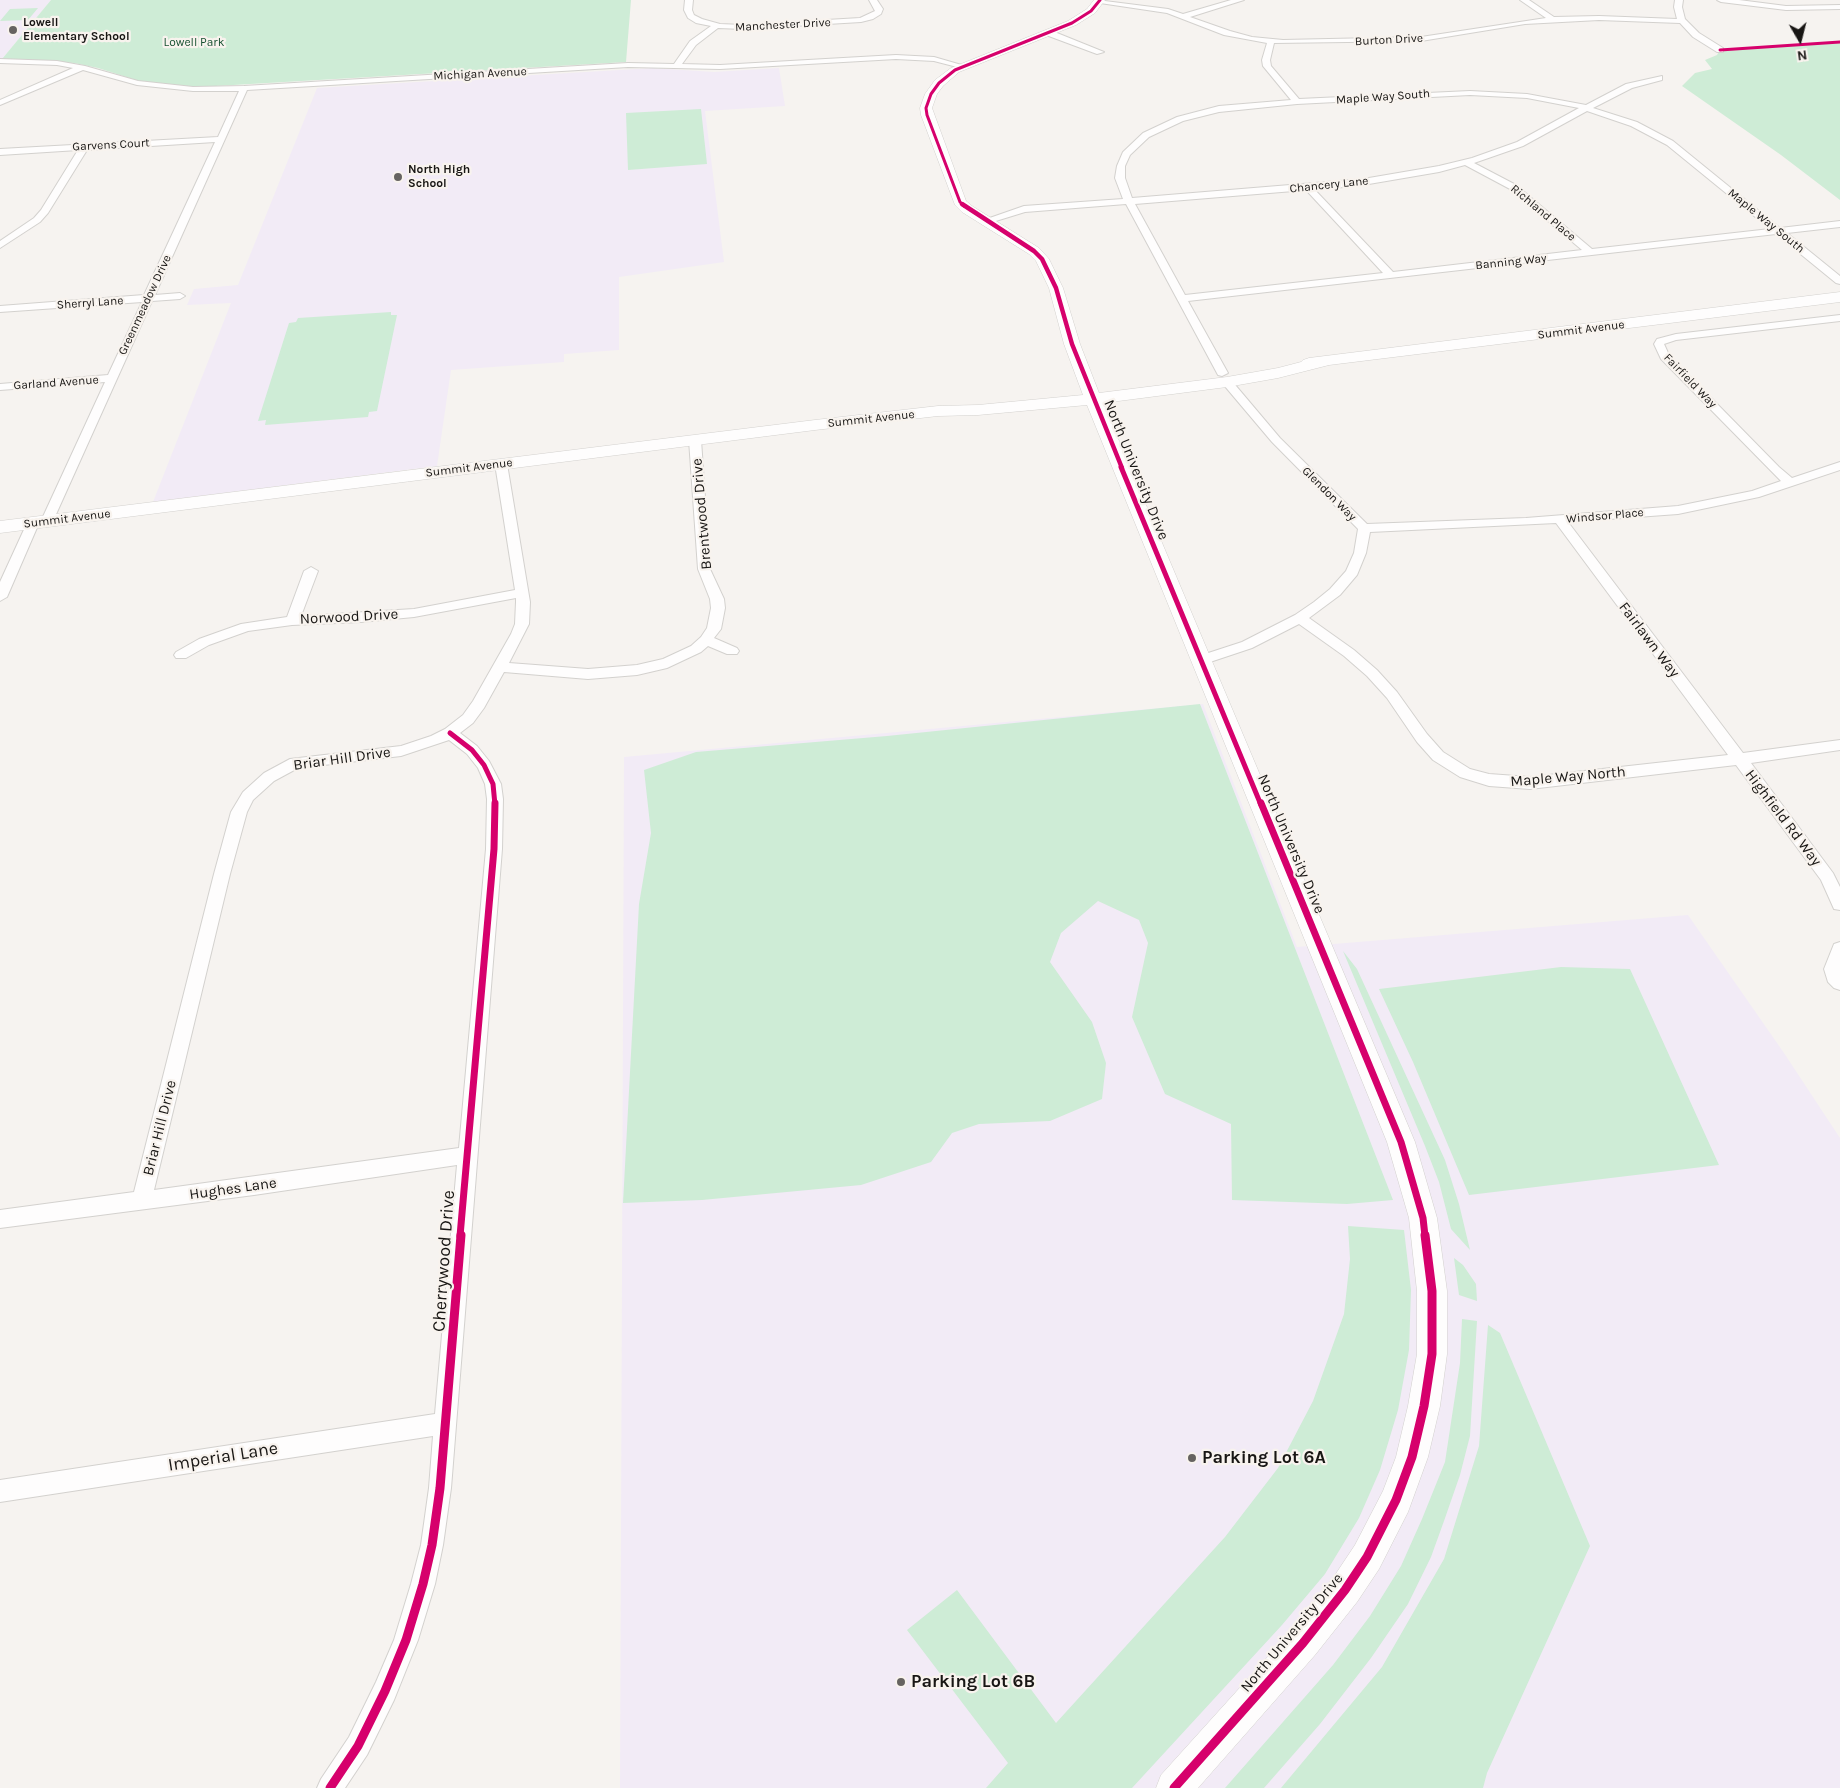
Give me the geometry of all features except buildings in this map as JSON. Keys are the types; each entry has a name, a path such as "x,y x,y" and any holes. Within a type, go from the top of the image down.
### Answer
{"street":[{"name":"Manchester Drive","path":"689,0 688,10 691,16 699,21 716,26 743,27 874,18 879,9 873,0"},
{"name":"Burton Drive","path":"1100,0 1148,7 1184,16 1227,33 1271,42 1421,38 1552,19 1599,18 1682,21"},
{"name":"North University Drive","path":"1100,0 1079,19 1049,33 961,66 935,87 928,101 927,115 956,197 963,206 1028,246 1042,259 1060,301 1072,344 1090,393 1409,1165 1428,1245 1432,1291 1432,1354 1424,1406 1412,1457 1396,1500 1367,1558 1345,1590 1303,1643 1174,1788"},
{"path":"1184,16 1211,6 1240,0"},
{"path":"1524,0 1552,19"},
{"path":"1722,0 1786,8 1840,8"},
{"path":"1679,2 1682,21 1696,35 1720,50"},
{"path":"676,66 693,43 716,26"},
{"path":"1049,33 1100,52"},
{"path":"1271,42 1266,60 1267,66 1298,102"},
{"name":"Michigan Avenue","path":"0,61 46,62 81,68 129,82 193,89 244,88 628,65 734,67 907,57 934,59 961,66"},
{"path":"0,103 81,68"},
{"name":"Chancery Lane","path":"986,221 1024,209 1310,188 1388,178 1466,162 1520,144 1629,86 1657,79"},
{"name":"Greenmeadow Drive","path":"0,597 112,378 244,88"},
{"name":"Maple Way South","path":"1225,377 1129,202 1120,178 1121,166 1131,148 1154,130 1180,119 1210,111 1298,102 1482,93 1544,99 1588,108 1634,124 1670,143 1840,281"},
{"name":"Garvens Court","path":"0,152 221,139"},
{"path":"0,244 37,220 45,211 84,147"},
{"name":"Richland Place","path":"1466,162 1513,187 1591,253"},
{"path":"1310,188 1390,276"},
{"name":"Banning Way","path":"1181,299 1840,224"},
{"name":"Sherryl Lane","path":"0,309 180,296"},
{"name":"Summit Avenue","path":"0,527 695,440 938,411 978,410 1090,393 1225,377 1278,373 1323,362 1840,297"},
{"name":"Fairfield Way","path":"1791,483 1775,470 1665,357 1659,344 1676,337 1840,318"},
{"name":"Glendon Way","path":"1201,660 1247,645 1300,618 1334,592 1352,572 1360,553 1364,528 1276,440 1225,377"},
{"name":"Garland Avenue","path":"0,387 112,378"},
{"name":"Brentwood Drive","path":"695,440 704,569 718,599 714,629 706,640"},
{"name":"Briar Hill Drive","path":"142,1201 222,874 239,812 248,796 269,776 295,764 402,750 436,740 450,732 468,718 501,667 522,624 522,593 501,464"},
{"name":"Windsor Place","path":"1364,528 1560,520 1678,510 1755,494 1840,466"},
{"name":"Fairlawn Way","path":"1560,520 1739,759"},
{"path":"292,621 311,571"},
{"name":"Norwood Drive","path":"181,655 204,642 246,627 292,621 399,615 522,593"},
{"name":"Maple Way North","path":"1300,618 1349,653 1372,673 1392,695 1422,738 1438,756 1455,768 1471,775 1500,782 1530,783 1739,759 1840,745"},
{"path":"501,667 557,674 588,674 637,670 667,663 696,649 706,640 732,651"},
{"name":"Cherrywood Drive","path":"330,1788 358,1746 386,1691 415,1612 432,1545 440,1488 466,1155 472,1117 493,859 495,800 494,784 484,765 472,750 450,732"},
{"name":"Highfield Rd Way","path":"1739,759 1827,877 1840,904"},
{"path":"1840,949 1833,968 1834,977 1840,983"},
{"name":"Hughes Lane","path":"0,1219 466,1155"},
{"name":"Imperial Lane","path":"0,1491 446,1423"}],"shaded area":[{"name":"Lowell Elementary School","path":"0,0 51,0 2,59 0,59"},
{"path":"653,68 714,72 779,68 785,106 705,111 724,262 619,277 619,350 564,354 564,362 451,370 437,466 153,502 231,303 187,305 194,289 238,285 317,88"},
{"path":"1203,704 1297,947 1688,915 1784,1053 1840,1138 1840,1788 620,1788 624,757"}],"green space":[{"name":"Lowell Park","path":"51,0 631,0 626,62 199,87 142,82 98,68 74,63 2,59"},
{"path":"38,8 28,20 0,21 10,9"},
{"path":"1840,42 1840,200 1781,155 1682,86 1695,73 1712,69 1705,60 1717,55 1720,50"},
{"path":"701,109 707,164 628,170 626,113"},
{"path":"391,312 391,315 397,315 377,411 369,412 368,417 265,425 266,420 258,421 289,323 296,322 298,318"},
{"path":"1200,704 1393,1200 1347,1204 1232,1200 1231,1124 1165,1094 1132,1017 1148,943 1139,920 1098,901 1061,933 1050,962 1092,1022 1106,1063 1102,1099 1050,1121 979,1124 952,1133 931,1162 861,1185 702,1200 623,1203 639,904 651,833 644,770 696,752 887,736"},
{"path":"1343,951 1357,969 1445,1160 1459,1204 1470,1250 1451,1229 1439,1182"},
{"path":"1561,967 1630,969 1719,1165 1469,1195 1413,1062 1379,989"},
{"path":"1348,1226 1404,1230 1411,1290 1409,1350 1398,1410 1380,1470 1359,1518 1325,1574 1282,1625 1132,1788 986,1788 1008,1763 907,1630 957,1590 1056,1723 1225,1537 1278,1468 1313,1401 1344,1314 1350,1259"},
{"path":"1454,1258 1463,1265 1476,1284 1477,1301 1459,1295"},
{"path":"1462,1319 1477,1321 1470,1436 1460,1475 1431,1557 1408,1604 1371,1658 1320,1724 1264,1788 1225,1788 1333,1665 1370,1616 1401,1566 1445,1462 1460,1363"},
{"path":"1488,1325 1500,1333 1590,1546 1487,1773 1483,1788 1281,1788 1382,1667 1444,1559 1479,1446"}],"cycle path":[{"path":"1100,0 1091,11 1072,23 955,70 939,83 931,94 926,108 927,115 960,202 967,209 1034,251 1042,259 1056,288 1072,344 1088,387 1401,1142 1423,1218 1432,1291 1432,1354 1424,1406 1412,1457 1396,1500 1367,1557 1345,1590 1303,1643 1174,1788"},
{"path":"1720,50 1840,42"},
{"path":"330,1788 358,1746 385,1691 406,1640 423,1584 432,1545 440,1488 494,849 495,799 493,784 484,765 472,750 450,733"}],"place":[{"name":"Lowell Elementary School","path":"13,30"},
{"name":"North High School","path":"398,177"},
{"name":"Parking Lot 6A","path":"1192,1458"},
{"name":"Parking Lot 6B","path":"901,1682"}]}
